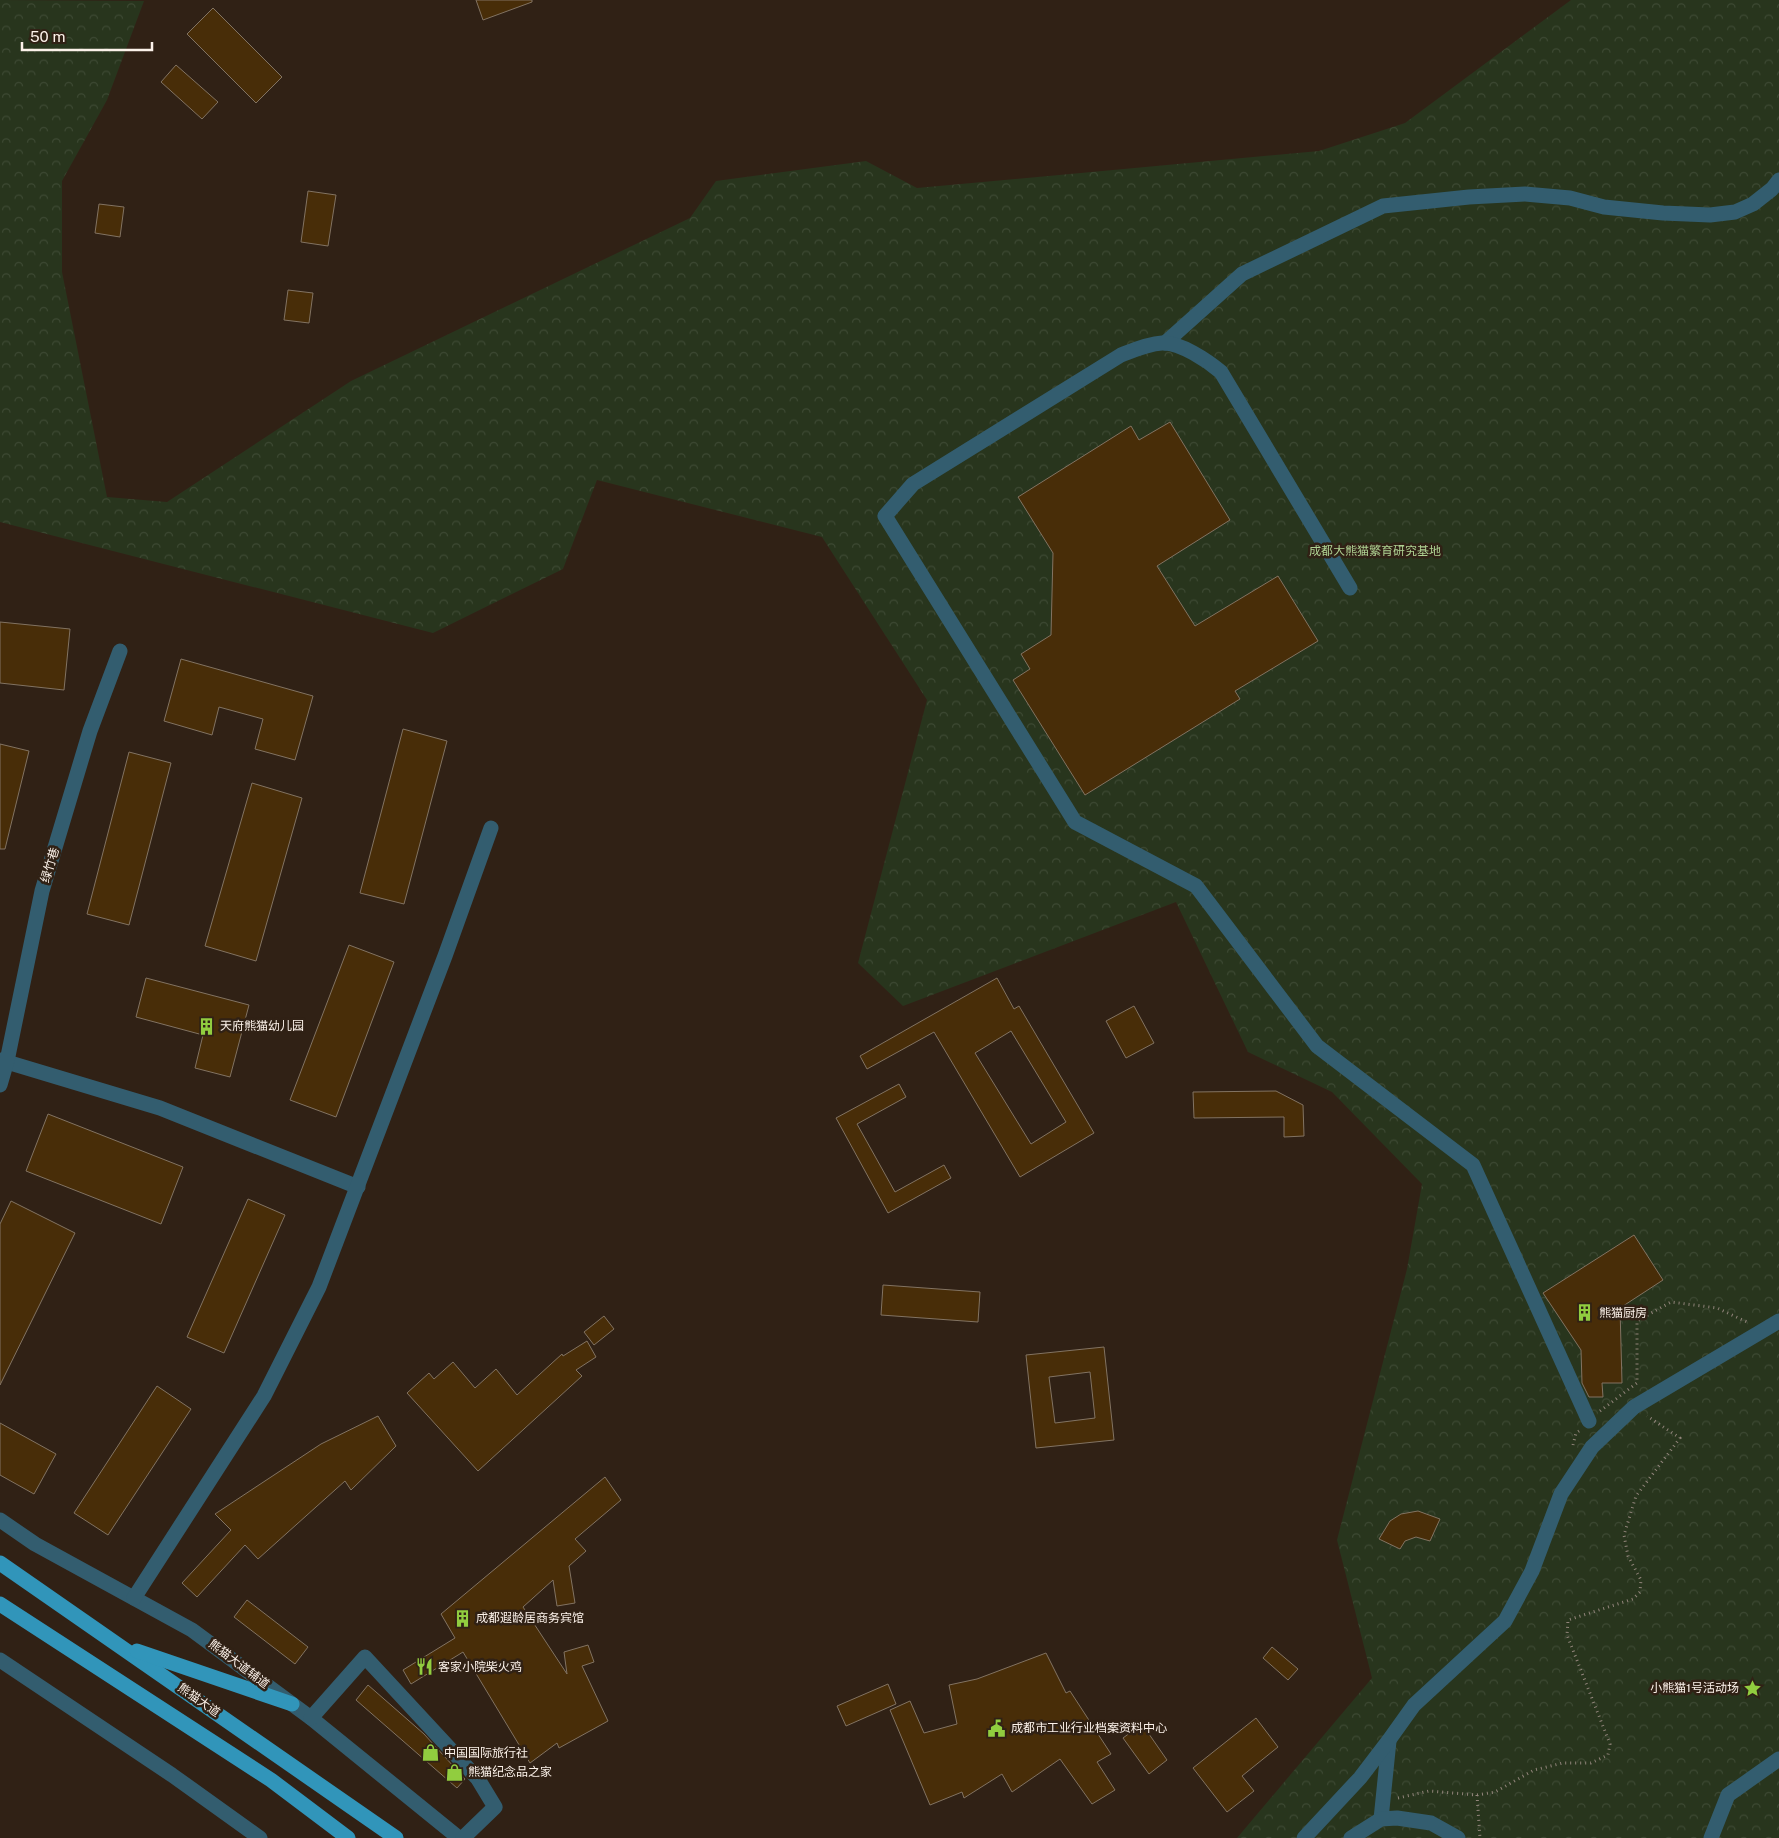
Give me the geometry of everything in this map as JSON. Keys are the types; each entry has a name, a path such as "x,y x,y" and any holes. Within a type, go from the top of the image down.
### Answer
{"main road":[{"name":"熊猫大道","path":"0,1563 396,1838"},
{"path":"0,1604 271,1780 348,1838"},
{"path":"120,1646 292,1704"}],"street":[{"path":"1165,343 1242,274 1383,206 1468,197 1526,194 1570,198 1604,207 1663,213 1710,215 1735,212 1753,204 1772,189 1779,180"},
{"path":"1350,588 1222,372 1206,360 1184,349 1165,343 1144,346 1121,355 913,484 885,516 1074,822 1196,886 1317,1046 1473,1165 1589,1421"},
{"name":"绿竹巷","path":"0,1085 3,1061 42,891 90,731 120,651"},
{"path":"134,1598 264,1396 319,1287 491,828"},
{"path":"3,1061 160,1108 358,1187"},
{"path":"1304,1838 1360,1778 1414,1705 1504,1620 1532,1571 1561,1494 1592,1447 1634,1407 1773,1325"},
{"name":"熊猫大道辅道","path":"0,1520 35,1544 192,1630 311,1718 459,1838"},
{"path":"311,1718 365,1657 478,1779 495,1807 463,1838"},
{"path":"0,1660 172,1775 260,1838"},
{"path":"1381,1819 1381,1802 1389,1740"},
{"path":"1710,1838 1728,1795 1779,1759"},
{"path":"1350,1838 1381,1819 1397,1818 1431,1823 1458,1838"}],"path":[{"path":"1572,1451 1576,1433 1605,1406 1637,1383 1637,1321 1671,1302 1717,1308 1773,1325"},
{"path":"1381,1802 1429,1791 1477,1795 1494,1792 1534,1770 1563,1762 1591,1763 1608,1755 1610,1744 1567,1635 1568,1620 1633,1599 1640,1592 1641,1580 1628,1556 1624,1535 1636,1496 1680,1438 1634,1407"},
{"path":"1477,1795 1480,1838"}],"green space":[{"name":"成都大熊猫繁育研究基地","path":"0,0 144,1 107,100 62,181 62,272 107,497 167,502 351,381 690,218 716,181 866,161 917,188 1319,151 1405,123 1571,0 1779,0 1779,1838 1237,1838 1372,1678 1337,1540 1407,1269 1422,1184 1332,1092 1248,1052 1176,902 903,1006 858,963 927,700 822,537 597,480 563,569 433,633 0,522"}],"building":[{"path":"476,0 532,0 532,2 483,20"},
{"path":"213,8 282,77 256,103 187,34"},
{"path":"176,65 218,102 202,119 161,82"},
{"path":"308,191 336,195 328,246 301,242"},
{"path":"99,204 124,207 120,237 95,233"},
{"path":"288,290 313,293 309,323 284,320"},
{"path":"1170,422 1230,520 1157,566 1195,626 1278,576 1318,641 1235,691 1240,699 1085,795 1013,680 1030,669 1021,654 1051,635 1053,553 1018,497 1131,426 1139,440"},
{"path":"0,622 70,629 64,690 0,683"},
{"path":"181,659 313,696 295,760 255,749 263,719 219,707 212,735 164,721"},
{"path":"403,729 447,741 404,904 360,893"},
{"path":"0,744 29,751 5,849 0,849"},
{"path":"129,752 171,763 129,925 87,914"},
{"path":"252,783 302,798 256,961 205,946"},
{"path":"349,945 394,962 336,1117 290,1100"},
{"name":"天府熊猫幼儿园","path":"146,978 249,1005 230,1077 195,1068 203,1035 136,1017"},
{"path":"997,978 1014,1009 1019,1006 1094,1133 1020,1177 934,1032 867,1069 860,1056","holes":["1011,1031 1066,1122 1031,1144 975,1053"]},
{"path":"1134,1006 1154,1043 1126,1058 1106,1021"},
{"path":"899,1084 906,1097 857,1124 895,1192 944,1165 951,1178 888,1213 836,1118"},
{"path":"1276,1091 1303,1105 1304,1136 1284,1137 1284,1117 1194,1118 1193,1092"},
{"path":"48,1114 183,1167 161,1224 26,1171"},
{"path":"248,1199 285,1215 224,1353 187,1337"},
{"path":"11,1201 75,1233 0,1385 0,1224"},
{"name":"熊猫厨房","path":"1634,1235 1663,1280 1620,1308 1622,1383 1602,1383 1603,1397 1589,1397 1582,1383 1581,1350 1543,1293"},
{"path":"883,1285 980,1292 978,1322 881,1315"},
{"path":"604,1316 614,1329 594,1345 584,1332"},
{"path":"587,1341 596,1357 576,1370 582,1376 478,1471 407,1393 429,1373 434,1379 453,1362 475,1388 496,1369 517,1395 562,1354 563,1356"},
{"path":"1104,1347 1114,1440 1036,1448 1026,1355","holes":["1090,1372 1095,1418 1055,1423 1049,1377"]},
{"path":"157,1386 191,1409 108,1535 74,1513"},
{"path":"378,1416 396,1446 351,1490 345,1481 258,1559 245,1545 197,1597 182,1583 231,1530 215,1514 321,1444"},
{"path":"0,1423 56,1454 34,1494 0,1475"},
{"path":"605,1477 621,1500 575,1539 586,1551 569,1566 575,1603 557,1606 553,1580 523,1607 567,1674 564,1652 588,1645 594,1662 582,1666 608,1721 559,1748 557,1743 530,1763 463,1652 411,1684 403,1670 455,1638 441,1614"},
{"path":"1418,1511 1440,1519 1430,1541 1416,1537 1405,1541 1400,1549 1379,1539 1390,1521 1401,1514"},
{"path":"247,1600 308,1647 295,1664 234,1617"},
{"path":"1272,1647 1298,1669 1288,1680 1263,1658"},
{"path":"1046,1653 1066,1693 1070,1691 1111,1754 1097,1762 1115,1790 1092,1804 1060,1759 1012,1792 1002,1774 964,1798 962,1792 930,1805 890,1710 910,1701 924,1733 957,1724 949,1685 977,1679"},
{"path":"888,1684 896,1704 846,1726 837,1706"},
{"path":"368,1685 424,1734 465,1779 457,1788 356,1700"},
{"path":"1256,1718 1278,1747 1242,1776 1254,1791 1227,1812 1193,1768"},
{"path":"1142,1724 1167,1760 1149,1774 1123,1738"}],"place":[{"name":"天府熊猫幼儿园","path":"206,1026"},
{"name":"熊猫厨房","path":"1585,1313"},
{"name":"成都遐龄居商务宾馆","path":"462,1618"},
{"name":"客家小院柴火鸡","path":"424,1667"},
{"name":"小熊猫1号活动场","path":"1753,1688"},
{"name":"成都市工业行业档案资料中心","path":"997,1728"},
{"name":"中国国际旅行社","path":"430,1753"},
{"name":"熊猫纪念品之家","path":"454,1772"}]}
